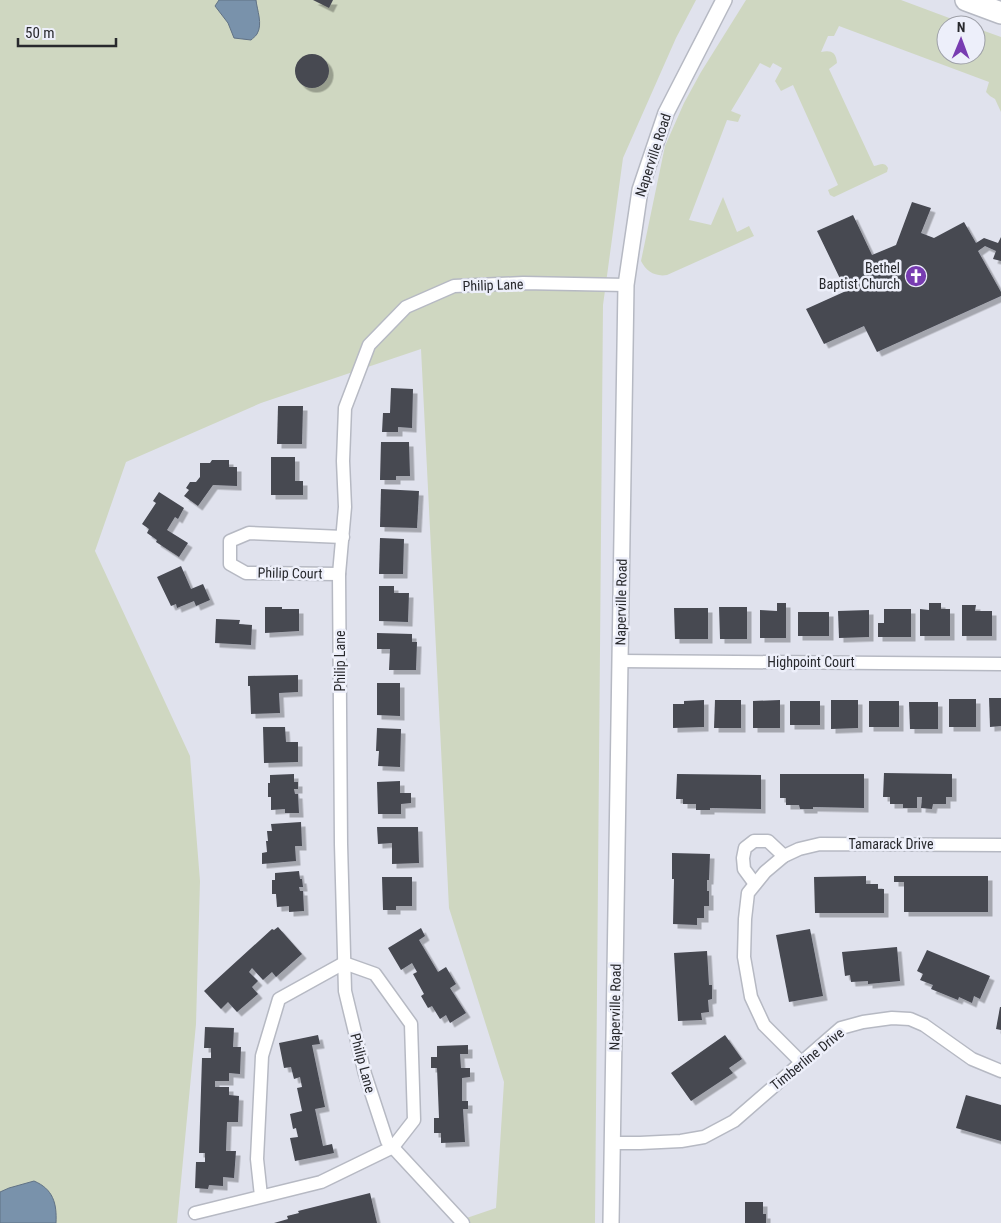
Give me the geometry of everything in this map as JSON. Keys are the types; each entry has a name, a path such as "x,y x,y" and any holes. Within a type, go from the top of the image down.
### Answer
{"highway":[{"path":"966,0 1001,13"}],"street":[{"name":"Naperville Road","path":"612,1223 626,285 640,190 666,113 724,0"},
{"name":"Philip Lane","path":"463,1223 387,1141 365,1074 344,991 339,574 343,536 343,460 346,408 369,346 406,308 454,286 522,283 626,285"},
{"name":"Philip Court","path":"339,574 246,573 230,564 230,541 249,533 343,536"},
{"name":"Highpoint Court","path":"620,661 1001,664"},
{"path":"756,884 744,869 743,858 745,848 754,841 768,841 784,856"},
{"name":"Tamarack Drive","path":"801,1062 764,1025 751,997 744,957 748,893 765,872 784,856 799,849 820,844 1001,845"},
{"path":"195,1213 321,1182 393,1147 414,1120 411,1024 375,974 344,963 279,998 262,1056 257,1159 261,1196"},
{"name":"Timberline Drive","path":"613,1143 681,1142 704,1137 734,1121 841,1028 864,1022 892,1018 910,1019 924,1025 972,1059 1001,1072"}],"green space":[{"path":"0,0 696,0 676,38 623,158 603,305 595,1223 452,1223 496,1208 504,1082 449,908 421,349 261,403 126,462 95,551 190,756 200,881 196,1024 177,1223 0,1223"},
{"path":"746,0 901,0 941,15 936,15 936,62 839,26 834,36 828,36 821,52 828,51 835,56 837,63 829,69 874,166 882,164 888,168 887,172 834,197 830,195 828,190 838,185 793,85 781,91 775,81 782,68 773,63 770,68 760,63 731,111 741,115 738,122 727,120 689,220 711,225 723,197 737,232 749,226 754,236 667,275 655,274 645,268 641,261 665,146 684,103"},
{"path":"986,32 1001,37 1001,112 995,99 986,92 989,82 943,65 986,65"}],"water":[{"path":"219,0 256,0 260,26 255,37 251,40 234,38 228,23 215,6"},
{"path":"34,1181 46,1188 50,1193 56,1209 56,1223 0,1223 0,1192"}],"building":[{"path":"313,0 333,0 329,8"},
{"path":"312,54 319,55 324,59 328,64 328,78 324,83 319,87 312,88 305,87 300,83 296,78 295,71 296,64 300,59 305,55"},
{"name":"Bethel Baptist Church","path":"912,202 931,208 921,233 934,238 964,222 976,243 984,238 998,243 1001,237 1001,261 993,259 996,251 985,246 978,251 1001,292 1001,296 877,352 864,326 824,344 806,309 846,291 817,231 853,215 872,255 896,245"},
{"path":"391,388 413,389 412,428 398,427 398,432 382,432 383,413 390,413"},
{"path":"278,406 303,406 302,444 277,444"},
{"path":"381,442 409,442 410,476 396,476 396,480 380,480"},
{"path":"271,457 295,457 295,481 303,481 303,495 271,495"},
{"path":"212,460 229,460 229,467 237,467 237,486 213,485 198,506 184,496 189,490 186,488 190,482 196,482 200,477 200,463 210,463"},
{"path":"381,489 419,491 417,528 380,527"},
{"path":"159,492 184,508 178,519 175,517 167,530 188,543 179,557 156,542 157,540 147,533 149,529 142,524 156,503 153,501"},
{"path":"380,538 404,539 403,574 379,574"},
{"path":"181,566 191,589 203,584 210,600 196,606 194,601 177,608 176,604 171,606 157,577"},
{"path":"379,586 394,586 394,593 409,593 408,622 379,621"},
{"path":"777,603 786,603 786,638 760,638 760,610 777,611"},
{"path":"929,603 941,603 941,609 950,609 950,636 920,636 920,609 929,610"},
{"path":"962,605 976,605 975,611 992,611 992,636 962,636"},
{"path":"265,607 299,609 299,631 265,633"},
{"path":"719,607 747,607 747,639 720,639"},
{"path":"674,608 708,608 708,639 675,639"},
{"path":"884,609 911,609 911,637 878,637 878,623 884,623"},
{"path":"869,610 869,637 839,638 838,611"},
{"path":"798,612 829,612 829,636 798,636"},
{"path":"216,619 240,620 239,624 252,625 251,645 215,643"},
{"path":"377,633 412,634 412,642 417,642 416,670 389,670 390,649 377,649"},
{"path":"298,675 298,692 279,693 280,713 251,714 248,676"},
{"path":"377,683 400,683 400,716 377,715"},
{"path":"989,698 1001,698 1001,726 990,727"},
{"path":"949,699 976,699 976,727 949,727"},
{"path":"704,700 704,727 673,728 673,704 684,704 684,701"},
{"path":"715,700 741,700 741,728 714,728"},
{"path":"780,700 780,728 753,728 753,701"},
{"path":"831,700 858,700 858,728 831,729"},
{"path":"790,701 820,701 820,725 790,725"},
{"path":"869,701 899,701 899,727 869,727"},
{"path":"909,702 938,702 938,729 910,729"},
{"path":"263,727 285,727 286,742 298,742 298,762 264,763"},
{"path":"377,728 401,729 400,767 378,766 379,751 376,751"},
{"path":"884,773 952,774 952,797 946,797 946,804 933,804 932,809 921,808 922,797 917,797 917,808 903,808 903,804 890,804 890,797 883,797"},
{"path":"294,774 294,782 298,782 298,789 294,789 295,794 298,794 299,813 285,813 285,809 271,810 271,797 268,797 270,775"},
{"path":"677,774 761,775 761,809 710,808 710,810 696,810 696,804 683,804 683,799 676,799"},
{"path":"780,774 864,774 864,808 813,807 813,809 800,809 799,805 786,805 786,798 780,798"},
{"path":"400,781 400,793 411,793 411,803 401,804 401,814 378,814 377,782"},
{"path":"301,822 302,846 295,846 296,861 262,864 262,853 267,852 267,831 272,831 271,824"},
{"path":"377,827 418,827 419,863 392,864 392,843 378,844"},
{"path":"672,853 710,854 709,880 707,880 709,906 704,906 704,918 697,918 697,925 673,924 674,879 672,879"},
{"path":"299,871 303,887 299,887 300,891 303,891 304,911 289,912 289,906 277,907 276,894 272,894 272,880 275,880 275,873"},
{"path":"866,876 866,884 878,884 878,889 884,889 884,913 815,913 814,877"},
{"path":"894,876 988,876 988,912 904,912 904,882 894,882"},
{"path":"382,877 412,877 412,906 396,906 396,910 383,910"},
{"path":"278,927 302,954 276,977 272,972 263,980 252,968 249,972 258,981 252,987 258,994 237,1012 228,1002 221,1009 204,991 272,929 274,930"},
{"path":"421,928 425,936 419,940 438,972 446,967 456,984 450,988 466,1013 450,1023 446,1015 440,1019 432,1006 428,1008 421,996 424,994 413,974 417,972 412,963 401,970 388,948"},
{"path":"810,929 823,996 789,1002 776,935"},
{"path":"897,947 900,981 868,984 868,981 851,982 850,975 845,976 842,952"},
{"path":"927,950 990,976 980,999 974,996 972,1003 959,997 958,1000 931,989 933,985 920,980 923,974 917,971"},
{"path":"707,951 709,985 712,985 712,999 708,1000 709,1012 701,1013 702,1020 678,1021 674,953"},
{"path":"1001,1007 1001,1030 996,1029"},
{"path":"205,1027 234,1028 233,1047 241,1047 240,1074 229,1073 229,1081 215,1081 215,1087 229,1087 229,1095 239,1096 238,1122 227,1122 226,1151 236,1151 234,1178 223,1177 223,1186 209,1185 208,1189 195,1188 196,1162 205,1162 205,1153 199,1153 202,1058 211,1058 211,1048 204,1048"},
{"path":"318,1035 320,1044 312,1045 325,1107 315,1109 323,1146 332,1144 334,1153 295,1161 290,1138 298,1137 296,1128 293,1129 290,1114 302,1111 297,1088 302,1087 300,1077 294,1079 291,1067 284,1068 279,1043"},
{"path":"725,1035 742,1059 729,1068 733,1073 691,1101 671,1073"},
{"path":"468,1045 468,1054 460,1054 461,1068 470,1068 470,1077 462,1078 462,1101 468,1101 468,1109 463,1109 465,1142 441,1143 441,1133 434,1133 434,1118 439,1118 437,1068 431,1068 431,1057 437,1057 437,1046"},
{"path":"966,1095 1001,1105 1001,1141 956,1128"},
{"path":"370,1193 377,1223 274,1223 288,1219 287,1216 299,1213 298,1211"},
{"path":"745,1202 763,1202 763,1214 766,1214 766,1223 745,1223"}],"place":[{"name":"Bethel Baptist Church","path":"916,276"}]}
